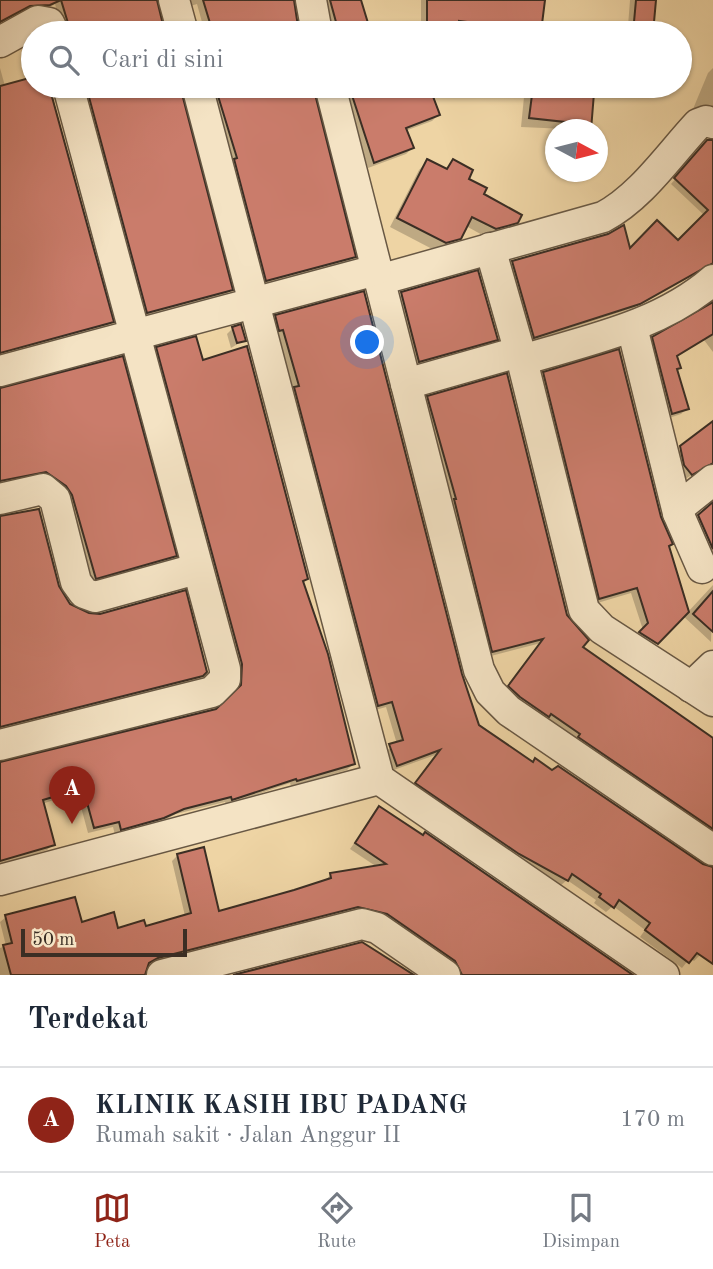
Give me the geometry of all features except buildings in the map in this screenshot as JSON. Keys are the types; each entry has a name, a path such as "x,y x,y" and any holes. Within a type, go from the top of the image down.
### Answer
{"street":[{"path":"174,0 180,21"},
{"path":"311,0 315,21"},
{"path":"0,42 21,30"},
{"path":"0,745 212,692 221,685 225,669 71,98"},
{"path":"200,98 379,779 664,975"},
{"path":"333,98 479,670 490,692 509,711 713,850"},
{"path":"0,371 603,217 618,209 698,124 706,121 713,123"},
{"path":"489,248 520,356 584,610 602,629 702,694 713,666"},
{"path":"406,384 632,327 677,306 713,281"},
{"path":"632,327 678,513 702,568"},
{"path":"678,513 683,504 713,480"},
{"path":"0,499 43,489 50,493 55,499 76,582 84,593 95,597 196,569"},
{"path":"0,880 379,779"},
{"path":"162,975 259,962 362,924 370,925 445,975"}],"place":[{"name":"KLINIK KASIH IBU PADANG","path":"72,824"}]}
